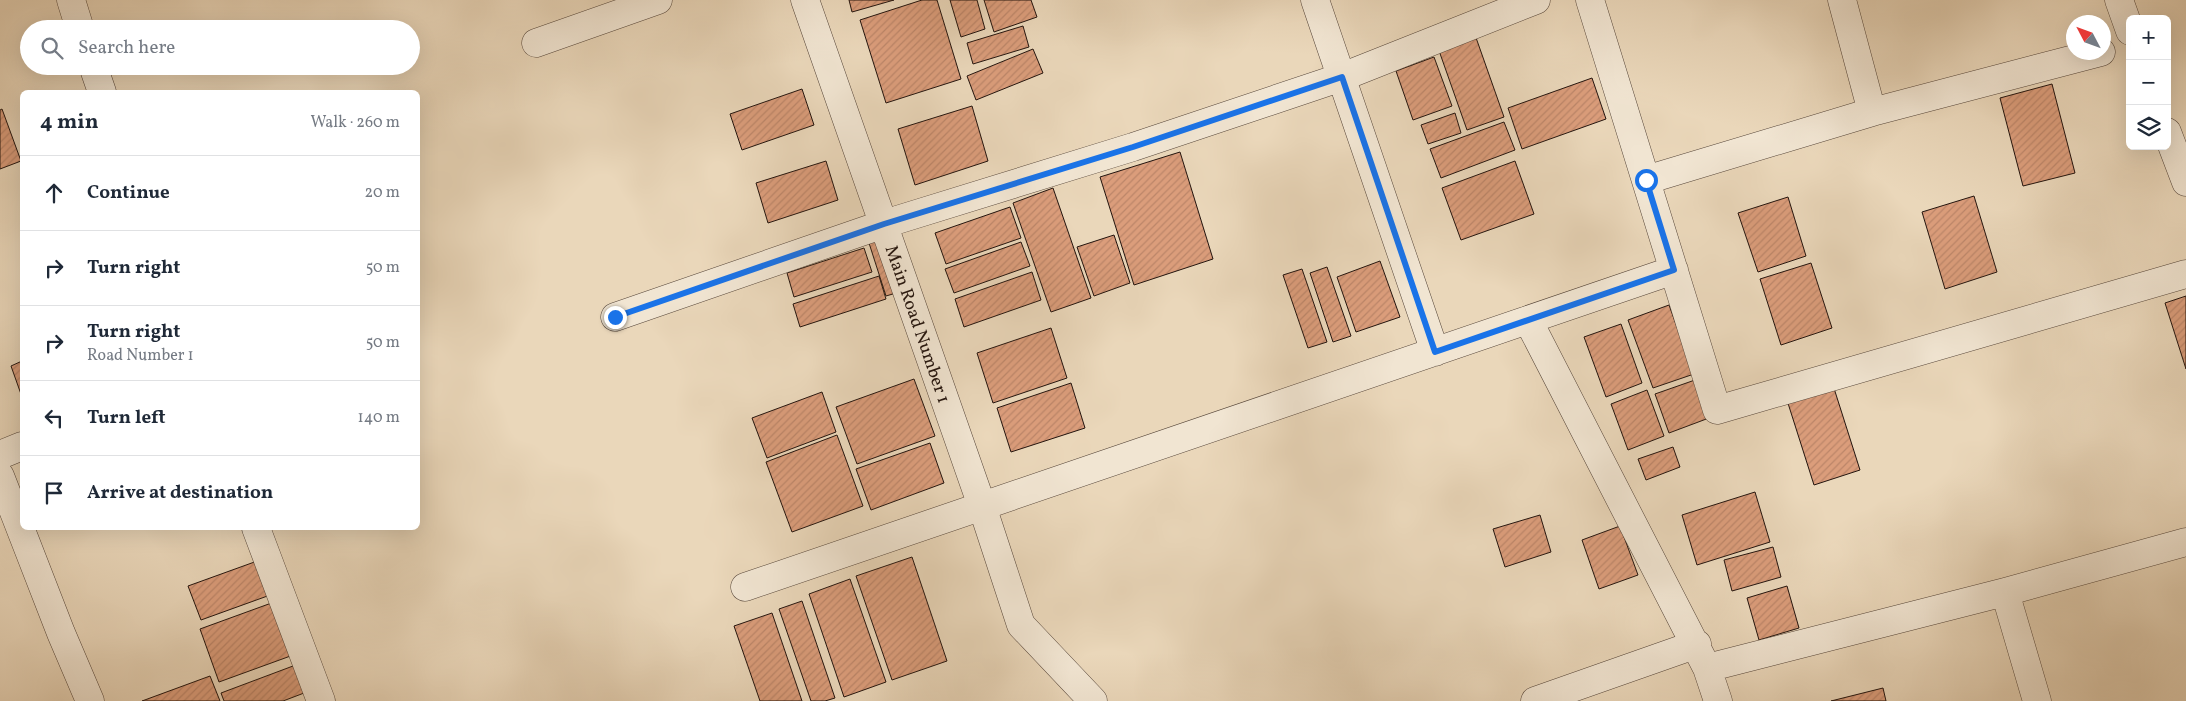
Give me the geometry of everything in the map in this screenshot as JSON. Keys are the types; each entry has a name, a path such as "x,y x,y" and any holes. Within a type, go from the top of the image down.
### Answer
{"street":[{"path":"71,0 77,20"},
{"path":"536,43 658,0"},
{"name":"Main Road Number 1","path":"805,0 982,506 1021,625 1093,701"},
{"path":"1315,0 1435,352"},
{"path":"615,317 884,224 1133,147 1342,77 1536,0"},
{"path":"1590,0 1717,410 2186,274"},
{"path":"1842,0 1872,112"},
{"path":"2118,0 2126,21"},
{"path":"2111,50 2126,46"},
{"path":"1646,180 1872,112 2071,60"},
{"path":"96,75 101,90"},
{"path":"2171,143 2186,182"},
{"path":"745,587 1674,270"},
{"path":"1528,320 1702,656 1718,701"},
{"path":"0,455 20,447"},
{"path":"0,476 20,528"},
{"path":"21,530 61,634 90,701"},
{"path":"257,530 321,701"},
{"path":"1535,701 1702,656 2005,592 2186,542"},
{"path":"2005,592 2037,701"}],"building":[{"path":"849,0 894,0 852,12"},
{"path":"922,0 937,0 961,79 886,103 860,20"},
{"path":"950,0 977,0 985,29 961,37"},
{"path":"984,0 1031,0 1037,17 994,32"},
{"path":"1023,26 1029,47 973,64 967,43"},
{"path":"1474,32 1504,117 1467,130 1437,45"},
{"path":"1033,49 1043,73 976,100 967,76"},
{"path":"1434,57 1452,106 1413,120 1396,71"},
{"path":"1592,78 1606,119 1522,149 1508,108"},
{"path":"2052,84 2075,173 2023,186 2000,98"},
{"path":"802,89 814,125 742,150 730,114"},
{"path":"972,106 988,161 915,185 898,129"},
{"path":"2,109 20,161 0,169 0,110"},
{"path":"1455,113 1461,133 1428,144 1421,125"},
{"path":"1504,122 1515,150 1441,178 1430,149"},
{"path":"1180,152 1213,259 1134,285 1100,177"},
{"path":"826,161 838,200 768,223 756,183"},
{"path":"1515,161 1534,214 1461,240 1442,188"},
{"path":"1053,188 1091,298 1051,312 1013,203"},
{"path":"1974,196 1997,272 1945,289 1922,212"},
{"path":"1788,197 1806,256 1758,272 1738,213"},
{"path":"1010,207 1021,238 946,264 935,233"},
{"path":"1114,235 1130,283 1094,296 1077,247"},
{"path":"886,237 903,291 886,296 869,243"},
{"path":"1021,242 1030,266 954,293 945,269"},
{"path":"864,248 872,272 794,297 787,273"},
{"path":"1380,261 1400,317 1356,332 1337,277"},
{"path":"1811,263 1832,328 1781,345 1760,279"},
{"path":"1327,267 1351,336 1333,342 1310,273"},
{"path":"1302,269 1327,342 1308,348 1283,275"},
{"path":"1032,272 1041,300 964,327 955,299"},
{"path":"879,276 886,299 800,327 793,304"},
{"path":"2186,296 2186,369 2165,303"},
{"path":"1669,305 1694,374 1653,388 1628,320"},
{"path":"1621,324 1642,383 1606,397 1584,337"},
{"path":"1051,328 1067,378 993,403 977,353"},
{"path":"20,362 20,391 11,366"},
{"path":"914,379 935,436 857,464 836,407"},
{"path":"1695,380 1709,418 1669,433 1655,394"},
{"path":"1832,382 1860,470 1814,485 1786,397"},
{"path":"1071,383 1085,428 1011,452 997,408"},
{"path":"1647,390 1664,436 1628,450 1611,404"},
{"path":"822,392 836,432 767,458 752,418"},
{"path":"837,435 863,506 792,532 766,462"},
{"path":"930,443 944,483 871,510 856,469"},
{"path":"1673,447 1680,467 1646,480 1638,459"},
{"path":"1755,492 1770,542 1697,565 1682,515"},
{"path":"1540,515 1551,552 1505,567 1493,529"},
{"path":"1620,526 1638,575 1599,589 1582,540"},
{"path":"1773,547 1781,577 1732,591 1724,560"},
{"path":"912,557 947,661 892,680 856,576"},
{"path":"260,560 273,594 201,620 188,586"},
{"path":"850,579 886,682 844,697 809,594"},
{"path":"1787,586 1799,628 1759,640 1747,598"},
{"path":"277,601 296,654 219,682 200,629"},
{"path":"802,601 835,698 825,701 811,701 779,609"},
{"path":"772,613 802,701 760,701 734,626"},
{"path":"301,663 312,690 283,701 224,701 221,693"},
{"path":"210,676 220,701 142,701"},
{"path":"1883,688 1886,701 1831,701"}],"route":[{"path":"615,317 884,224 1133,147 1342,77 1435,352 1674,270 1646,180"}]}
